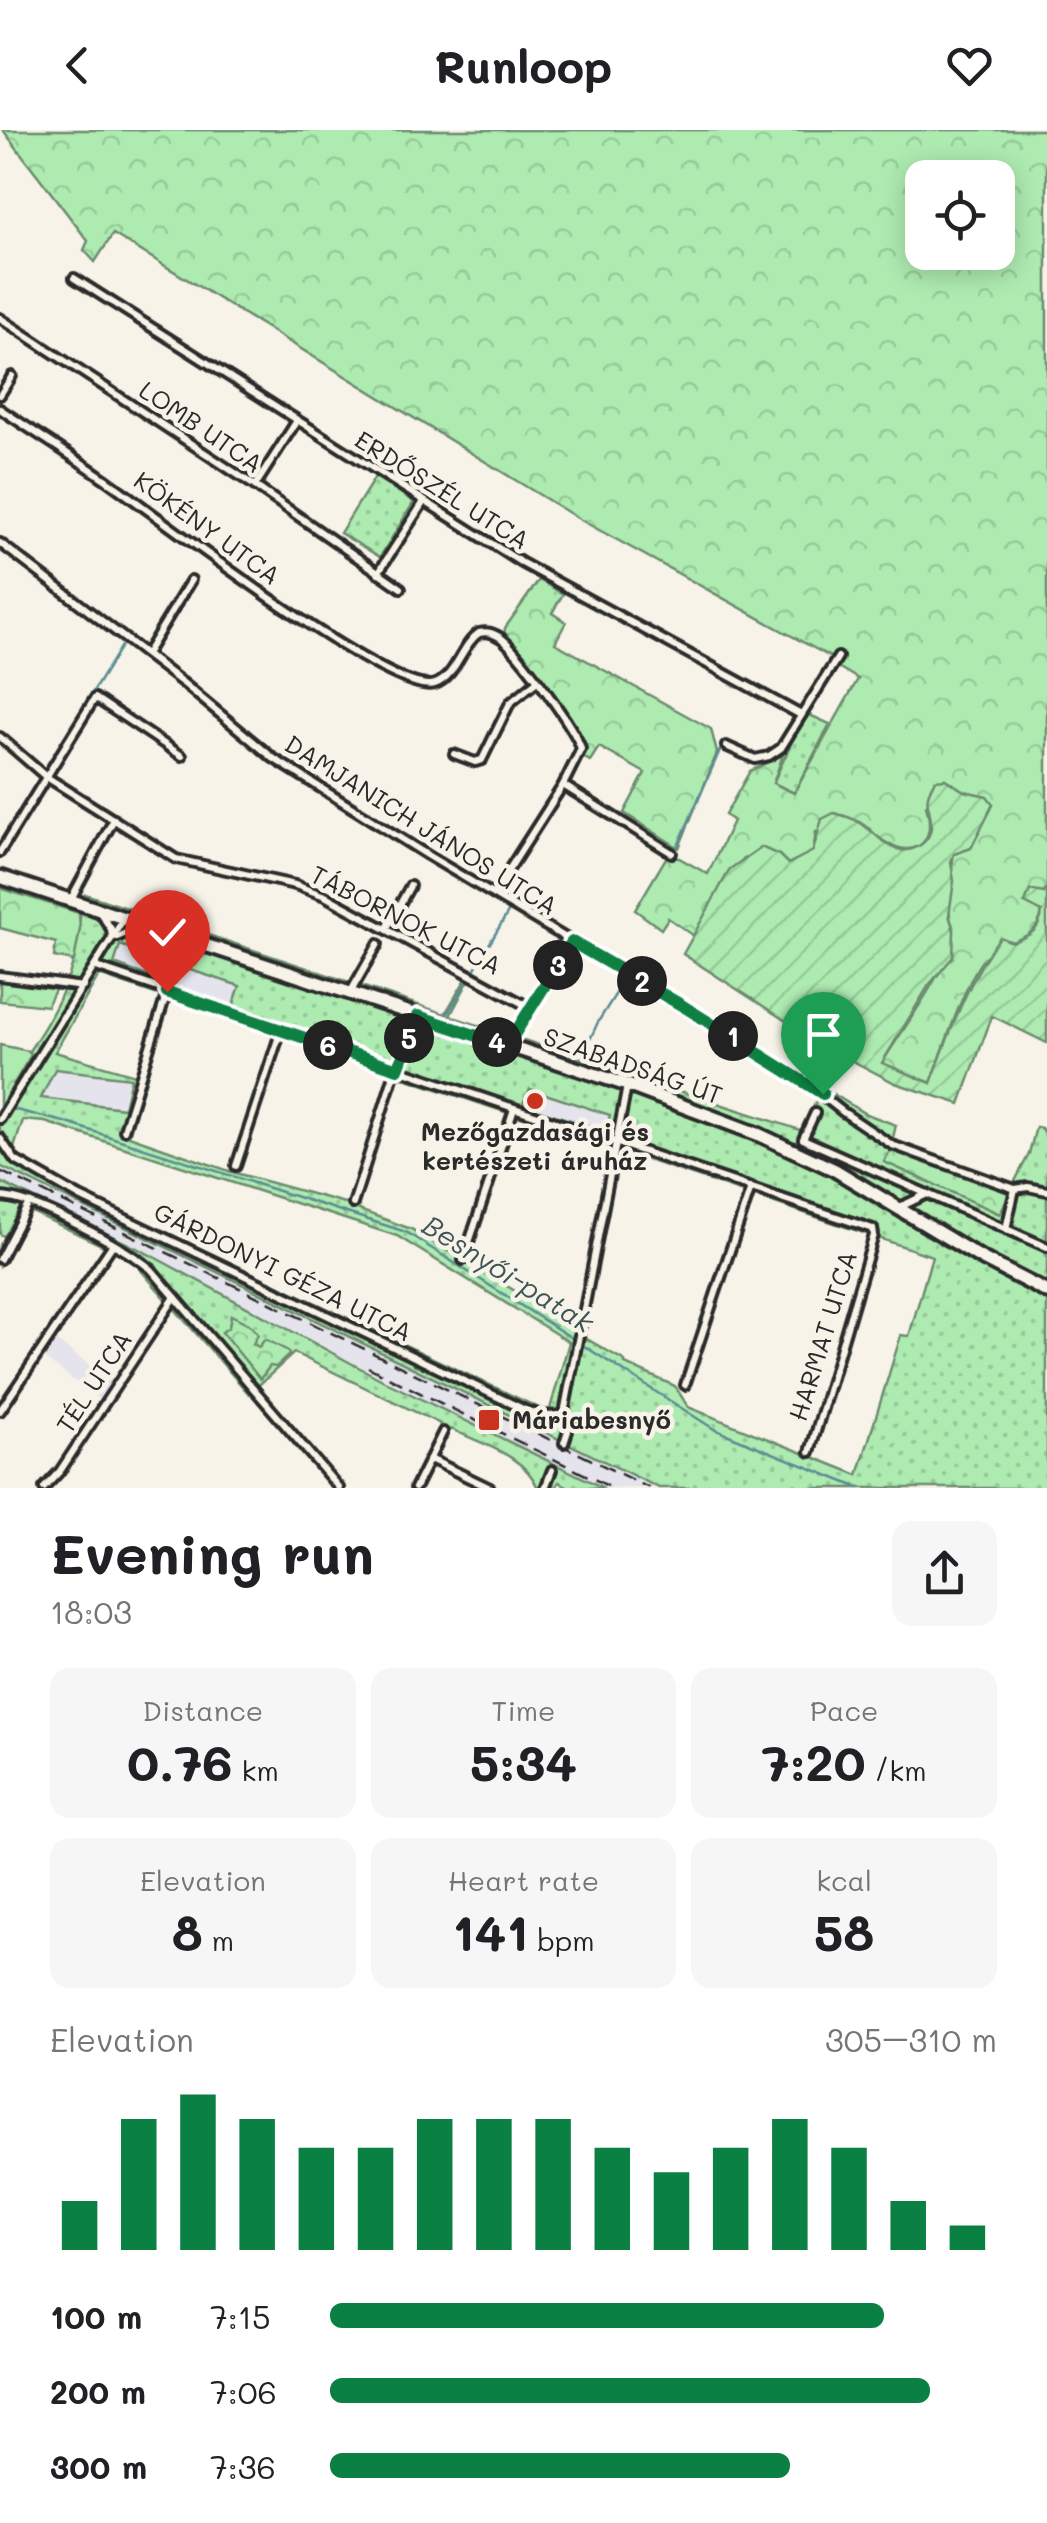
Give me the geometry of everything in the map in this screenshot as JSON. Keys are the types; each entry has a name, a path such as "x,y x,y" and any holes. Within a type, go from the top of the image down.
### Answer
{"main road":[{"name":"SZABADSÁG ÚT","path":"0,878 627,1085 774,1141 900,1207 981,1258 1047,1292"}],"street":[{"name":"ERDŐSZÉL UTCA","path":"74,278 522,563 800,715"},
{"name":"LOMB UTCA","path":"0,318 256,486 401,588"},
{"path":"0,395 12,376"},
{"name":"KÖKÉNY UTCA","path":"0,409 335,642 416,683 435,684 447,676 472,637 485,631 505,642 536,682"},
{"path":"256,486 296,422"},
{"path":"378,573 423,503"},
{"name":"DAMJANICH JÁNOS UTCA","path":"0,543 146,654 273,758 800,1078 892,1145 1015,1189 1047,1191"},
{"path":"146,654 191,580"},
{"path":"726,746 751,759 769,756 781,748 838,657"},
{"path":"454,754 472,762 482,760 513,699 536,682 580,744 579,756 563,785 494,893"},
{"path":"0,852 94,698 182,756"},
{"name":"TÁBORNOK UTCA","path":"0,737 45,776 182,862 295,885 386,928 531,1008"},
{"path":"563,785 672,852"},
{"path":"70,900 114,820"},
{"path":"386,928 410,886"},
{"path":"96,910 108,924 112,940"},
{"path":"4,1112 124,918"},
{"path":"112,940 144,926"},
{"path":"507,1046 572,942"},
{"path":"350,993 378,944"},
{"path":"96,967 751,1188 685,1386"},
{"path":"0,976 82,987"},
{"path":"124,1130 167,992"},
{"path":"353,1204 418,1016"},
{"path":"236,1166 281,1029"},
{"path":"564,1443 568,1431 564,1415 578,1334 627,1085"},
{"path":"463,1260 514,1109"},
{"path":"814,1113 803,1138 1047,1246"},
{"name":"GÁRDONYI GÉZA UTCA","path":"0,1138 15,1160 80,1197 526,1411 564,1415"},
{"name":"HARMAT UTCA","path":"751,1188 875,1231 810,1452"},
{"path":"1006,1228 1015,1189"},
{"path":"900,1207 928,1194"},
{"path":"0,1197 28,1203 114,1244 151,1268 339,1488"},
{"path":"0,1259 28,1203"},
{"path":"0,1411 114,1244"},
{"name":"TÉL UTCA","path":"44,1488 60,1470 175,1297"},
{"path":"415,1488 443,1432"},
{"path":"430,1459 490,1488"},
{"path":"545,1488 552,1470"}],"shaded area":[{"path":"121,944 167,961 161,981 113,964"},
{"path":"181,967 240,986 234,1007 174,988"},
{"path":"54,1068 132,1079 124,1109 40,1098"},
{"path":"530,1088 611,1115 606,1131 522,1105"},
{"path":"0,1166 659,1488 604,1488 458,1418 132,1245 0,1182"},
{"path":"57,1341 113,1383 100,1400 44,1358"}],"green space":[{"path":"3,130 1047,130 1047,887 1044,893 1025,903 1042,911 1034,930 992,951 977,968 931,1083 882,1063 935,979 951,945 954,854 971,848 993,805 987,796 964,791 945,779 926,806 929,823 922,844 903,849 892,846 869,828 816,832 813,852 788,864 779,855 730,869 694,936 668,918 661,929 635,910 667,856 708,874 733,821 725,815 750,771 783,755 773,783 794,793 858,679 830,657 579,519 113,234 95,262 84,250 88,241"},
{"path":"375,477 414,502 380,557 340,533"},
{"path":"539,580 563,594 552,613 566,622 555,643 711,729 717,753 679,848 624,813 645,773 599,747 590,761 583,757 580,735 504,638 505,628"},
{"path":"805,713 830,724 794,793 773,783"},
{"path":"945,779 964,791 987,796 993,804 971,848 954,854 951,862 954,881 949,915 954,931 953,957 929,985 882,1063 931,1083 960,1007 988,954 1000,937 1012,942 1036,928 1042,912 1025,903 1030,890 1044,893 1047,887 1047,1043 992,1016 960,1104 895,1083 826,1047 683,954 730,869 761,847 788,864 813,851 822,819 834,813 857,821 893,848 909,850 929,835 928,795 935,780"},
{"path":"0,888 79,913 74,961 54,957 56,943 0,928"},
{"path":"85,894 445,1014 467,977 470,978 450,1016 803,1131 822,1087 864,1113 896,1125 892,1142 1013,1185 1029,1154 1036,1127 1041,1128 1047,1135 1047,1488 659,1488 0,1166 0,1107 67,982","holes":["120,945 167,961 161,981 114,964","181,967 240,986 233,1006 174,987","99,975 932,1256 909,1336 901,1335 858,1475 688,1407 675,1386 625,1364 573,1331 574,1322 411,1229 359,1207 232,1172 129,1136 146,1078 55,1052","55,1069 131,1078 124,1108 41,1098","530,1089 610,1115 606,1131 522,1105","23,1120 45,1122 397,1236 569,1342 550,1409 543,1410 51,1178 12,1154"]},
{"path":"0,980 56,988 47,1006 0,1001"},
{"path":"0,1045 29,1051 31,1055 0,1107"},
{"path":"891,1149 1010,1193 1000,1214 884,1162"},
{"path":"0,1182 143,1251 388,1383 604,1488 571,1488 559,1482 556,1488 538,1488 523,1467 501,1452 451,1429 449,1432 439,1428 440,1424 294,1353 249,1394 131,1259 30,1211 0,1264 0,1245 5,1237 0,1234"},
{"path":"231,1315 258,1334 253,1344 259,1347 265,1339 289,1355 276,1367 270,1366 260,1379 222,1332 229,1327"}],"waterway":[{"path":"45,770 121,646"},
{"path":"678,846 720,750"},
{"path":"474,970 510,909"},
{"path":"582,1057 625,979"},
{"path":"447,1015 467,981"},
{"name":"Besnyői-patak","path":"0,1106 64,1122 406,1232 714,1429 859,1488"}],"railway":[{"path":"0,1171 649,1488"},
{"path":"368,1367 612,1488"}],"place":[{"name":"Mezőgazdasági és kertészeti áruház","path":"535,1101"},
{"name":"Máriabesnyő","path":"489,1420"}],"route":[{"path":"167,992 398,1069 418,1016 507,1046 572,942 636,977 823,1094"}]}
